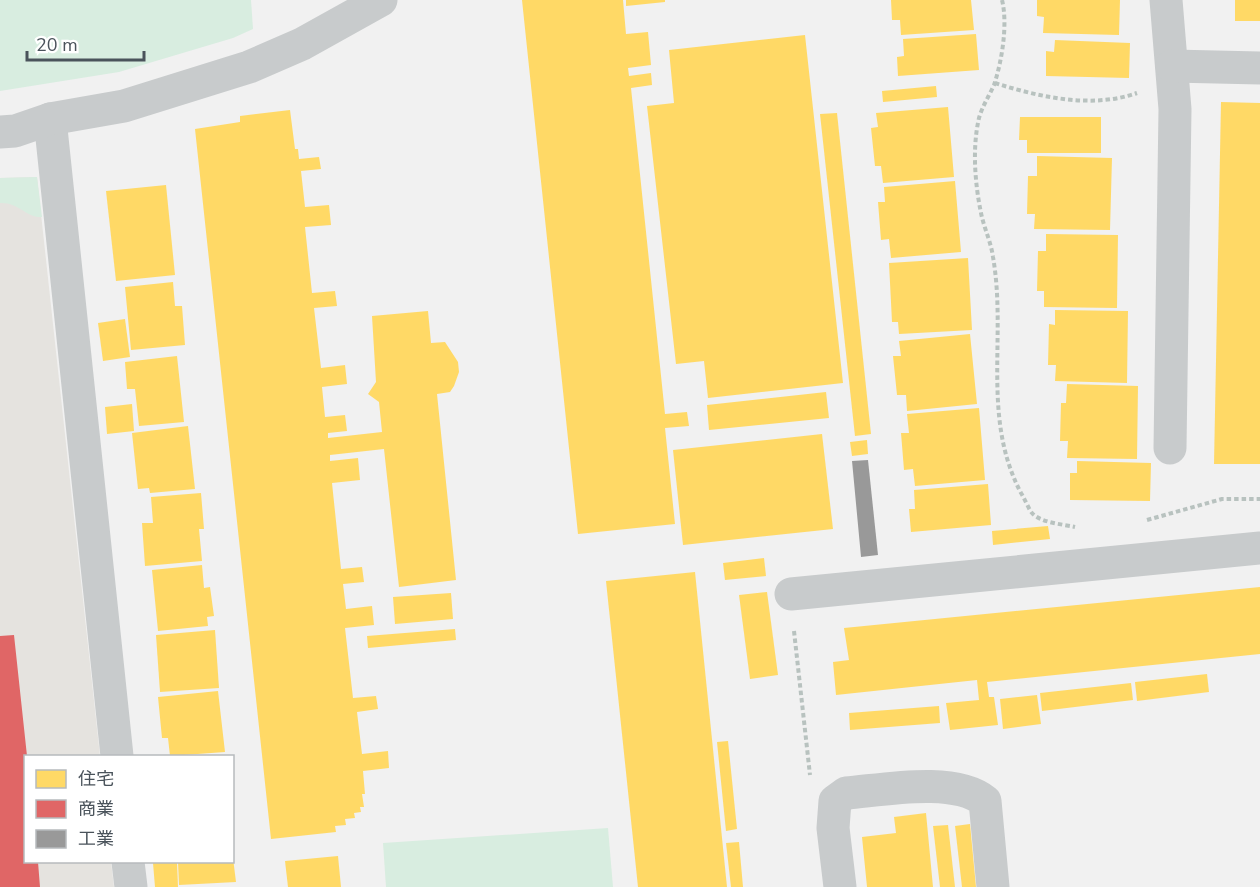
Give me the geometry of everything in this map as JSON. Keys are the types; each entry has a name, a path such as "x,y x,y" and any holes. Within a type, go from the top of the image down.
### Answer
{"street":[{"path":"0,132 15,131 50,119 124,106 249,67 302,44 381,0"},
{"path":"1166,0 1175,109 1170,447"},
{"path":"1172,66 1260,68"},
{"path":"50,119 117,755"},
{"path":"791,594 1260,548"},
{"path":"840,887 833,828 835,801 846,793 928,787 977,795 985,801 993,887"},
{"path":"128,863 131,887"}],"path":[{"path":"1002,0 1005,11 1002,47 994,83 979,118 975,176 981,214 993,256 998,323 995,375 1002,433 1011,473 1033,514 1049,522 1081,528"},
{"path":"994,83 1038,96 1099,100 1124,98 1149,89 1172,66"},
{"path":"1136,522 1222,499 1260,499"},
{"path":"791,594 810,778"}],"shaded area":[{"path":"37,177 100,755 24,755 24,863 111,863 114,887 0,887 0,178"}],"green space":[{"path":"0,0 251,0 253,29 233,38 119,72 0,91"},
{"path":"37,177 42,217 31,215 7,203 0,203 0,178"},
{"path":"608,828 613,887 386,887 383,843"}],"building: 住宅":[{"path":"522,0 623,0 626,34 648,32 651,65 628,68 629,76 651,73 652,85 631,88 665,414 687,412 689,426 665,428 675,524 578,534"},
{"path":"626,0 665,0 665,2 626,6"},
{"path":"891,0 971,0 974,30 901,35 900,20 892,20"},
{"path":"1037,0 1120,0 1119,35 1043,33 1044,17 1037,16"},
{"path":"1235,0 1260,0 1260,21 1235,21"},
{"path":"976,34 979,70 898,76 897,57 904,56 903,39"},
{"path":"805,35 843,383 708,398 704,361 676,364 647,106 674,103 669,50"},
{"path":"1055,40 1130,43 1129,78 1046,76 1046,51 1054,52"},
{"path":"936,86 937,97 883,102 882,91"},
{"path":"1221,102 1260,103 1260,464 1214,464"},
{"path":"948,107 954,177 883,183 881,166 875,166 871,128 878,127 876,113"},
{"path":"290,110 295,149 298,149 299,159 319,157 321,169 301,171 305,207 329,205 331,225 305,227 312,293 335,291 337,306 314,308 321,368 345,365 347,384 322,387 325,417 345,415 347,431 328,433 328,438 382,432 379,402 368,394 376,382 372,316 428,311 431,343 445,342 458,362 459,372 454,386 450,392 437,394 456,580 399,587 384,449 330,455 330,461 358,458 360,480 332,483 341,569 362,567 364,582 343,584 346,609 372,606 374,625 345,628 353,698 376,696 378,709 357,712 362,754 388,751 389,768 363,771 364,807 360,807 361,812 354,813 355,818 345,819 346,825 335,826 336,832 271,839 195,129 240,122 240,116"},
{"path":"837,113 871,434 855,436 820,114"},
{"path":"1020,117 1101,117 1101,153 1027,153 1027,140 1019,140"},
{"path":"1037,156 1112,158 1110,230 1034,229 1035,214 1027,214 1028,176 1037,176"},
{"path":"955,181 961,252 891,258 889,239 881,240 878,202 885,202 884,187"},
{"path":"166,185 175,275 116,281 106,191"},
{"path":"1046,234 1118,235 1117,308 1044,307 1044,291 1037,291 1038,251 1046,251"},
{"path":"968,258 972,330 899,334 898,322 892,322 889,263"},
{"path":"173,282 175,306 182,306 185,345 131,350 125,287"},
{"path":"1055,310 1128,311 1127,383 1055,381 1056,365 1048,365 1049,324 1055,325"},
{"path":"125,319 130,357 103,361 98,323"},
{"path":"970,334 977,404 907,411 906,395 897,395 893,356 901,356 899,341"},
{"path":"177,356 184,422 139,426 135,389 127,389 125,362"},
{"path":"1067,384 1138,386 1137,459 1067,458 1068,441 1060,441 1061,403 1066,403"},
{"path":"826,392 829,418 709,430 707,405"},
{"path":"132,404 134,431 107,434 105,407"},
{"path":"979,408 985,480 915,486 913,469 904,470 901,433 909,433 907,414"},
{"path":"188,426 195,489 150,493 149,488 138,489 132,433"},
{"path":"822,434 833,529 683,545 673,450"},
{"path":"867,440 868,454 852,456 850,442"},
{"path":"1077,461 1151,463 1150,501 1070,500 1070,473 1077,473"},
{"path":"988,484 991,525 911,532 909,509 915,509 914,490"},
{"path":"201,493 204,529 199,529 202,561 145,566 142,523 153,523 151,497"},
{"path":"1048,526 1050,539 993,545 992,531"},
{"path":"764,558 766,576 725,580 723,563"},
{"path":"202,565 204,588 210,587 214,616 207,617 208,626 158,631 152,570"},
{"path":"695,572 727,887 638,887 606,581"},
{"path":"1260,587 1260,654 987,682 989,697 994,697 998,725 950,730 946,703 979,700 977,680 836,695 833,662 849,660 844,628"},
{"path":"767,592 778,675 750,679 739,595"},
{"path":"451,593 453,619 395,624 393,597"},
{"path":"455,629 456,640 368,648 367,636"},
{"path":"215,630 219,688 160,692 156,635"},
{"path":"1207,674 1209,692 1137,701 1135,682"},
{"path":"1131,683 1133,700 1042,711 1040,693"},
{"path":"218,691 225,752 170,755 168,738 162,738 158,697"},
{"path":"1037,695 1041,724 1003,729 1000,699"},
{"path":"939,706 940,723 850,730 849,713"},
{"path":"728,741 737,829 726,831 717,742"},
{"path":"926,813 933,887 867,887 862,837 896,833 894,817"},
{"path":"970,824 976,887 962,887 955,826"},
{"path":"948,825 955,887 940,887 933,826"},
{"path":"739,842 743,887 731,887 726,843"},
{"path":"338,856 341,887 288,887 285,861"},
{"path":"153,863 177,863 178,887 155,887"},
{"path":"178,863 234,863 236,882 179,885"}],"building: 商業":[{"path":"14,635 27,755 24,755 24,863 38,863 40,887 0,887 0,636"}],"building: 工業":[{"path":"868,460 878,555 861,557 852,461"}]}
